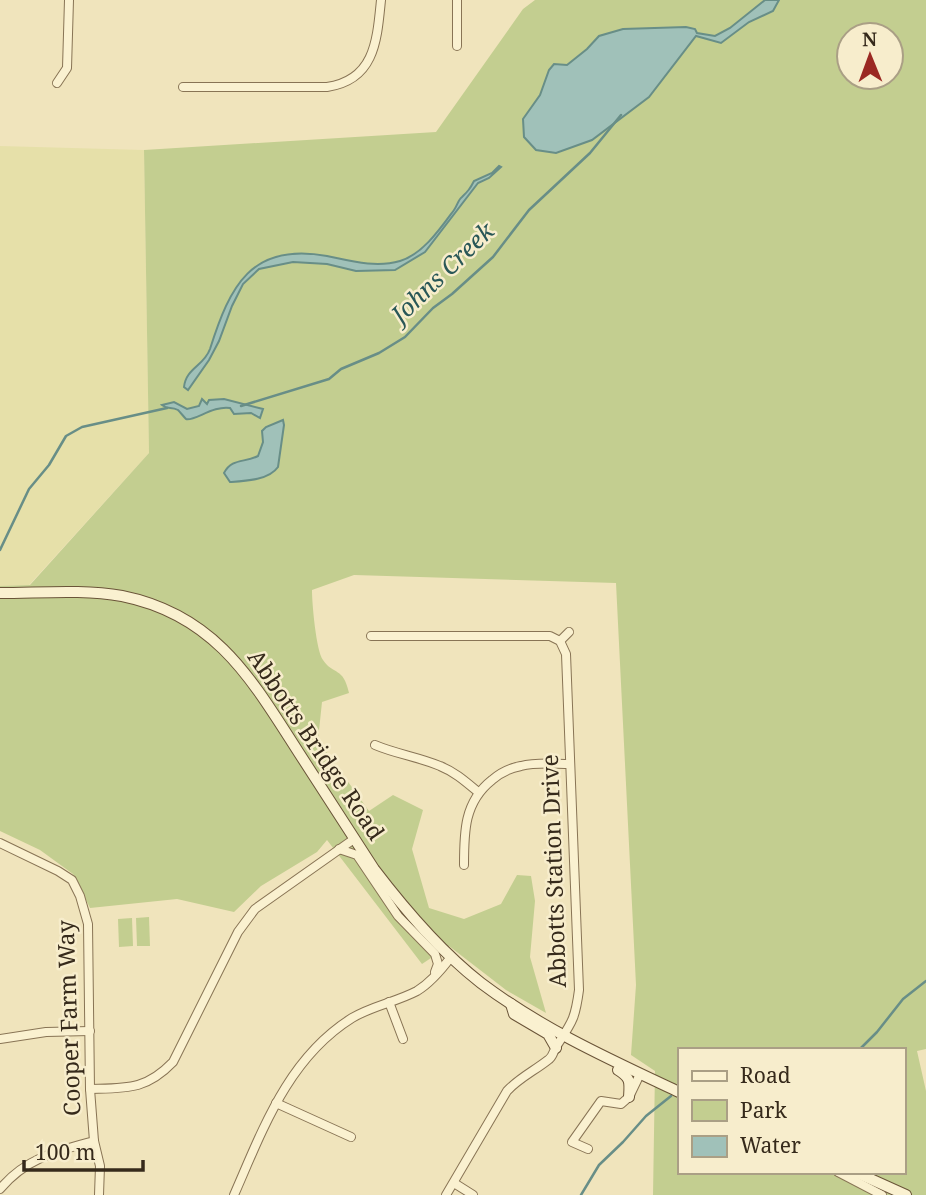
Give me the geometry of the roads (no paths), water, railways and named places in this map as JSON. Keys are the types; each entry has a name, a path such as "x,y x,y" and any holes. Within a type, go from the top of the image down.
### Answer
{"main road":[{"name":"Abbotts Bridge Road","path":"0,593 93,593 123,596 174,614 202,631 240,664 354,839 398,901 451,957 511,1004 564,1037 678,1092"},
{"name":"Abbotts Bridge Road","path":"511,1004 514,1014 548,1034 556,1048"},
{"name":"Abbotts Bridge Road","path":"593,1052 591,1055 594,1059 629,1077 629,1097"},
{"path":"859,1174 906,1195"}],"street":[{"path":"57,83 67,68 69,0"},
{"path":"183,87 327,87 351,80 368,63 373,50 381,0"},
{"path":"457,0 457,46"},
{"path":"371,636 524,635 550,636 561,641 569,632"},
{"name":"Abbotts Station Drive","path":"446,1195 507,1091 517,1080 551,1058 572,1024 579,990 566,654 561,641"},
{"path":"375,745 438,765 478,792"},
{"path":"464,865 467,815 478,792 511,768 523,765 570,764"},
{"path":"90,1089 133,1088 159,1076 173,1062 238,932 255,909 354,839"},
{"name":"Cooper Farm Way","path":"0,843 72,880 88,924 90,1089 94,1141 100,1166 99,1195"},
{"name":"Abbotts Bridge Road","path":"339,849 357,855 398,916 435,954 439,964 431,979"},
{"path":"234,1195 276,1102 307,1055 351,1019 372,1007 417,991 451,957"},
{"path":"389,1002 403,1039"},
{"path":"0,1039 46,1032 90,1031"},
{"path":"629,1097 640,1074"},
{"path":"588,1149 572,1142 601,1101 621,1104 642,1080 651,1079"},
{"path":"276,1102 351,1137"},
{"path":"0,1189 7,1180 46,1153 94,1141"},
{"path":"842,1174 882,1195"},
{"path":"454,1183 473,1195"}],"water":[{"path":"765,0 779,0 773,11 749,22 721,43 696,36 649,97 592,140 556,153 536,150 524,137 523,119 540,95 549,70 554,64 567,65 599,36 623,29 686,27 695,29 697,33 715,36 730,28"},
{"path":"501,167 489,178 478,183 425,252 395,270 356,271 327,264 293,262 259,269 243,284 209,360 188,390 184,387 188,375 207,355 236,288 247,274 262,263 279,256 301,253 373,264 408,258 430,240 474,181 492,173"},
{"path":"202,399 207,404 209,400 224,399 263,409 260,418 251,413 234,414 230,408 224,408 186,419 178,410 162,405 174,402 187,409 199,406"},
{"path":"283,420 278,467 263,477 230,482 224,473 227,468 258,456 263,442 262,431"}],"waterway":[{"name":"Johns Creek","path":"241,406 329,379 341,369 379,353 405,337 433,308 493,257 529,210 590,153 621,115"},
{"name":"Johns Creek","path":"0,550 29,489 49,465 66,436 82,427 167,408"},
{"path":"861,1048 903,999 926,981"},
{"path":"581,1195 599,1165 646,1116 671,1096"}]}
